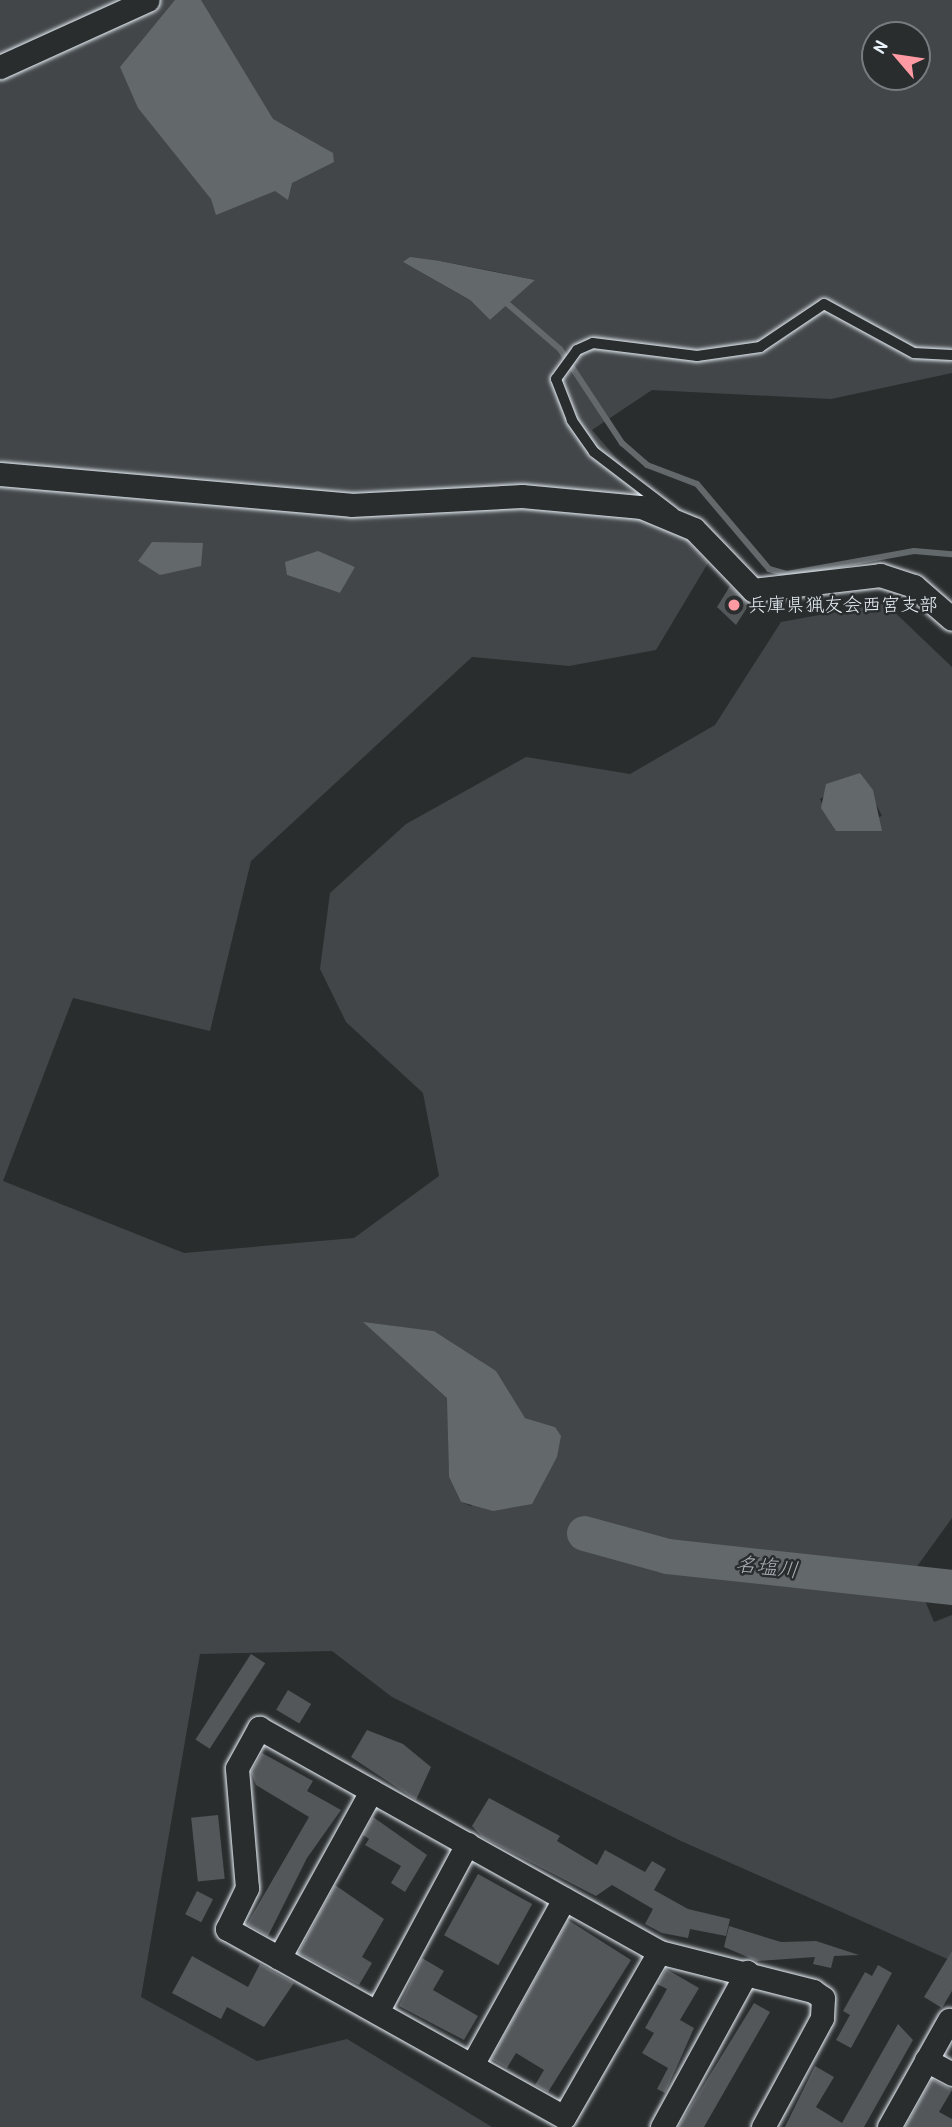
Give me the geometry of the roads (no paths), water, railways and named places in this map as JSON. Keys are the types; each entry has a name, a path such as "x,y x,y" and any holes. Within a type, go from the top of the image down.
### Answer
{"street":[{"path":"0,67 148,0"},
{"path":"0,474 351,505 522,496 641,507 694,529 753,590 880,575 914,586 949,610"},
{"path":"659,1952 564,2117 227,1928 247,1888 237,1768 259,1728 659,1952 747,1972 813,1991 824,2007 763,2127"},
{"path":"279,1958 371,1791"},
{"path":"377,2012 467,1844"},
{"path":"472,2065 564,1899"},
{"path":"662,2127 747,1972"},
{"path":"889,2127 949,2020"},
{"path":"926,2060 952,2074"}],"lane":[{"path":"694,529 594,452 572,419 556,379 577,350 593,343 697,356 760,347 824,304 914,353 952,355"}],"waterway":[{"path":"503,300 560,349 622,443 647,465 697,484 769,569 787,574 914,551 952,554"},
{"name":"名塩川","path":"584,1533 667,1556 952,1587"}],"place":[{"name":"兵庫県猟友会西宮支部","path":"734,605"}]}
